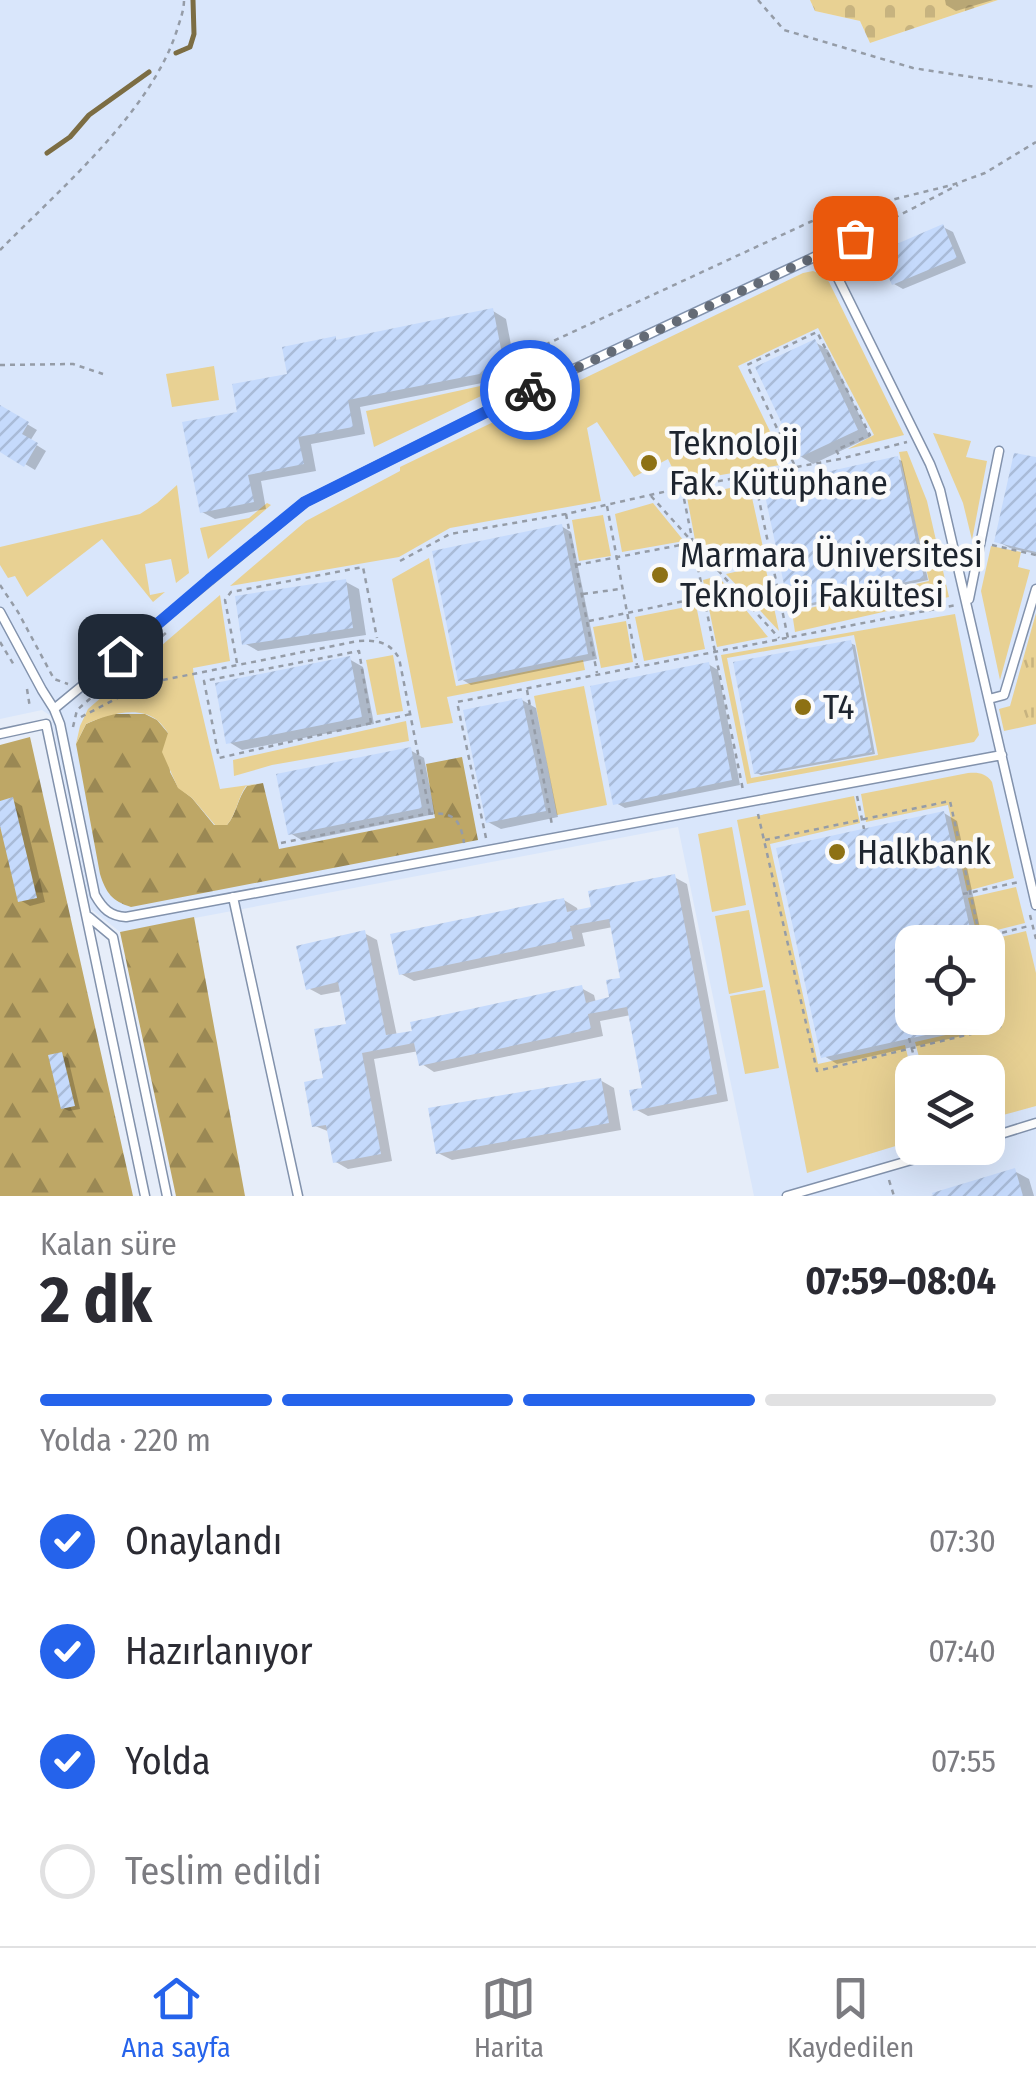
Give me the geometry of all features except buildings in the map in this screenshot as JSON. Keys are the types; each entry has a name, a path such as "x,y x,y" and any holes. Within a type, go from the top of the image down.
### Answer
{"lane":[{"path":"54,708 305,502 527,391 884,223"},
{"path":"826,252 940,490 963,604 1002,755 1032,904"},
{"path":"963,604 981,542 999,451"},
{"path":"989,698 1004,695 1036,589"},
{"path":"0,612 54,708 95,895 103,908 115,916 1002,755"},
{"path":"0,734 46,724 145,1196"},
{"path":"234,897 298,1196"},
{"path":"87,915 113,937 167,1196"},
{"path":"1005,1133 1036,1124"},
{"path":"787,1196 895,1165"}],"path":[{"path":"0,250 120,127 156,78 172,45 184,0"},
{"path":"758,0 784,30 913,68 1036,87"},
{"path":"536,348 810,222 850,206 886,201 985,174 1036,142"},
{"path":"884,223 970,178"},
{"path":"796,467 748,366 817,332 870,434 836,450 840,459"},
{"path":"0,365 72,364 103,374"},
{"path":"400,561 450,534 840,459 918,439"},
{"path":"754,474 788,638"},
{"path":"682,488 744,792"},
{"path":"650,496 780,639"},
{"path":"607,505 638,667"},
{"path":"566,514 598,675"},
{"path":"576,565 693,542"},
{"path":"981,542 1036,555"},
{"path":"697,568 777,552"},
{"path":"237,665 224,600 231,592 364,567 377,640"},
{"path":"582,594 623,588"},
{"path":"587,621 703,597"},
{"path":"487,841 458,702 963,604"},
{"path":"73,734 78,710 179,622"},
{"path":"81,716 162,680 377,640 392,648 399,658 430,814"},
{"path":"0,642 20,675"},
{"path":"371,723 359,651 204,681 219,758 411,714"},
{"path":"527,689 553,828"},
{"path":"28,690 30,708"},
{"path":"857,792 864,828"},
{"path":"764,840 950,802 977,925"},
{"path":"281,843 445,812 462,829 466,854"},
{"path":"758,812 817,1071 968,1035"},
{"path":"963,894 1021,884 1019,868"},
{"path":"1032,904 1036,939"},
{"path":"1005,933 1030,926"},
{"path":"910,1038 914,1055"},
{"path":"888,1179 894,1196"}],"shaded area":[{"path":"0,0 810,0 815,11 860,21 870,43 998,0 1036,0 1036,1196 754,1196 678,827 120,932 91,909 51,716 42,710 0,719"}],"green space":[{"path":"810,0 998,0 870,43 860,21 815,11"},
{"path":"813,271 829,282 904,435 848,449 874,435 818,328 738,366 786,464 679,482 668,459 634,477 597,422 587,428 601,501 450,528 399,557 230,586 306,521 400,471 400,467"},
{"path":"214,366 219,400 172,407 166,374"},
{"path":"521,377 374,447 366,411"},
{"path":"933,433 971,441 966,457 987,461 972,540 963,503"},
{"path":"907,451 927,501 949,597 795,632 792,612 929,581 899,452"},
{"path":"749,484 764,552 715,562 695,540 687,497"},
{"path":"177,485 189,573 176,583 171,559 145,564 150,595 165,592 153,602 102,539 27,597 15,576 8,578 0,565 0,547 140,514"},
{"path":"267,503 271,505 208,559 200,528 249,518"},
{"path":"653,503 684,541 622,552 615,514"},
{"path":"603,515 611,556 579,561 572,520"},
{"path":"991,546 1021,552 1018,567 1030,570 1000,680 981,591"},
{"path":"429,558 456,686 583,660 585,670 447,697 453,723 421,728 392,579"},
{"path":"765,565 779,631 726,574"},
{"path":"718,576 768,637 717,647 703,580"},
{"path":"220,595 230,661 193,668 194,678 220,789 263,783 246,786 227,825 215,825 178,788 162,752 168,733 149,715 122,713 86,724 76,744 88,709"},
{"path":"696,605 705,649 644,661 635,617"},
{"path":"1036,613 1036,724 1004,731 999,709 1010,706"},
{"path":"955,614 979,735 974,742 747,784 721,655","holes":["854,635 878,755 751,778 727,658"]},
{"path":"626,621 633,662 601,668 593,627"},
{"path":"393,655 403,711 377,715 366,660"},
{"path":"584,686 607,805 557,815 534,696"},
{"path":"109,714 145,714 157,720 168,733 170,772 178,787 214,825 227,825 247,786 263,783 279,849 435,818 426,764 462,757 478,840 131,907 111,895 100,874 76,744 86,724"},
{"path":"406,721 409,741 272,765 234,776 233,760"},
{"path":"30,737 133,1196 0,1196 0,745"},
{"path":"968,773 982,774 992,782 1014,878 967,891 948,805 866,822 861,794"},
{"path":"854,796 860,823 770,844 818,1064 905,1045 907,1055 895,1055 895,1146 807,1173 737,820"},
{"path":"732,827 746,905 712,912 698,834"},
{"path":"1016,887 1025,923 1005,928 975,925 968,898"},
{"path":"749,910 763,987 729,994 715,916"},
{"path":"194,917 245,1196 176,1196 120,932"},
{"path":"1026,931 1036,973 1036,1106 1005,1114 1005,1055 918,1055 915,1042 946,1035 1005,1035 1005,936"},
{"path":"765,990 779,1068 745,1074 730,996"}],"waterway":[{"path":"176,53 190,47 194,34 193,0"},
{"path":"47,153 70,137 89,115 149,72"}],"way so far":[{"path":"530,390 855,238"}],"place":[{"name":"Teknoloji Fak. Kütüphane","path":"649,463"},
{"name":"Marmara Üniversitesi Teknoloji Fakültesi","path":"660,575"},
{"name":"T4","path":"803,707"},
{"name":"Halkbank","path":"837,852"}],"route":[{"path":"120,656 305,502 530,390"}]}
